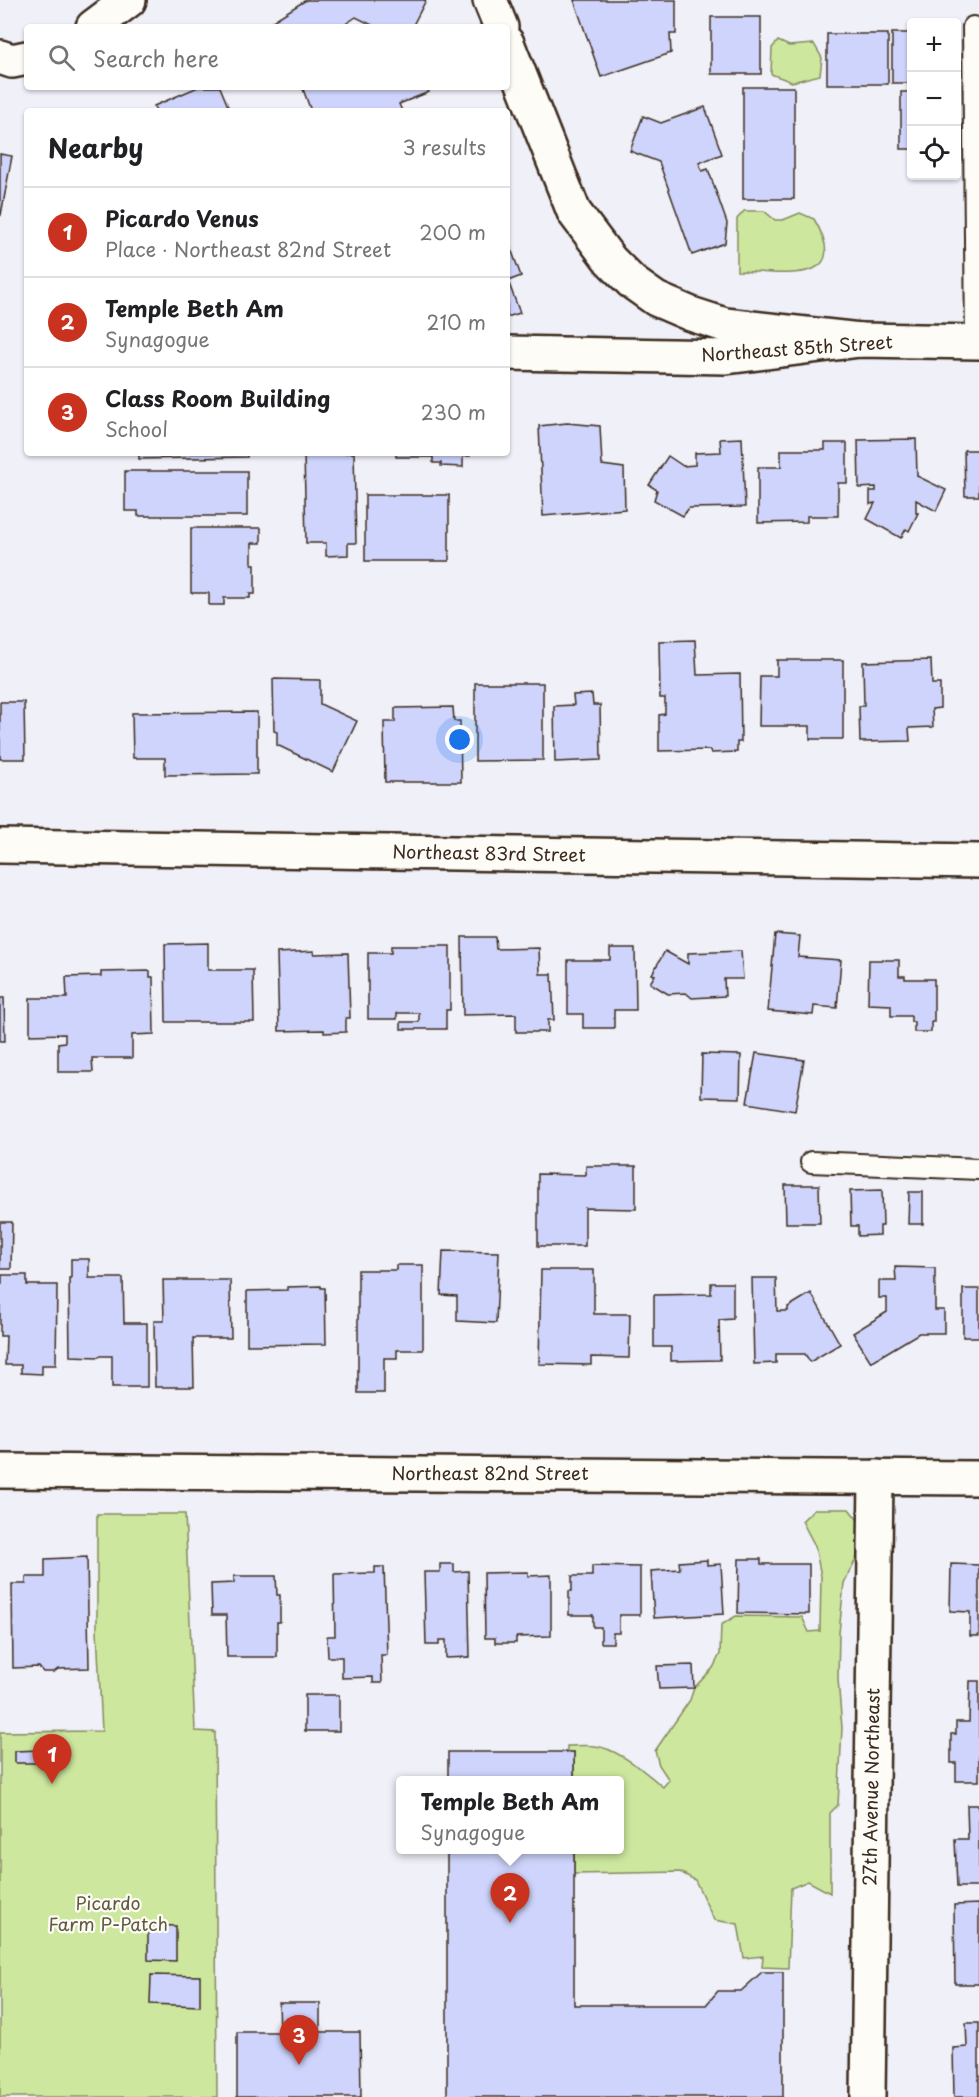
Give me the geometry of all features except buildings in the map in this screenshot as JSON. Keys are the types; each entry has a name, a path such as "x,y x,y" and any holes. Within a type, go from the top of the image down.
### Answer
{"street":[{"path":"97,24 129,0"},
{"path":"490,0 500,24"},
{"path":"510,51 574,212 610,260 632,282 656,299 725,325 860,340"},
{"name":"Northeast 85th Street","path":"510,353 726,357 860,340 978,342"},
{"name":"Northeast 83rd Street","path":"0,846 979,861"},
{"name":"Northeast 82nd Street","path":"0,1471 979,1478"},
{"name":"27th Avenue Northeast","path":"868,2097 876,1477"}],"lane":[{"path":"973,27 978,342"},
{"path":"811,1162 979,1169"}],"green space":[{"path":"778,41 789,46 814,44 822,58 820,75 792,82 771,74 772,48"},
{"path":"744,211 764,211 775,220 783,220 800,213 814,219 824,241 825,256 818,266 806,271 772,273 737,271 737,219"},
{"path":"814,1509 849,1509 861,1524 857,1557 844,1583 839,1633 838,1679 842,1728 838,1805 830,1813 830,1893 808,1881 791,1888 788,1968 762,1967 763,1956 744,1958 738,1924 714,1920 695,1880 680,1872 574,1874 574,1854 624,1854 624,1776 574,1776 574,1752 567,1752 567,1746 595,1746 612,1751 640,1768 663,1787 669,1780 659,1765 655,1751 690,1700 694,1688 713,1668 720,1654 721,1625 736,1616 802,1617 809,1632 820,1631 821,1576 815,1546 802,1521"},
{"name":"Picardo Farm P-Patch","path":"97,1514 185,1514 195,1731 215,1732 217,2097 0,2097 0,1732 102,1731 97,1630"}],"place":[{"name":"Picardo Venus","path":"52,1784"},
{"name":"Temple Beth Am","path":"510,1923"},
{"name":"Class Room Building","path":"299,2065"}]}
